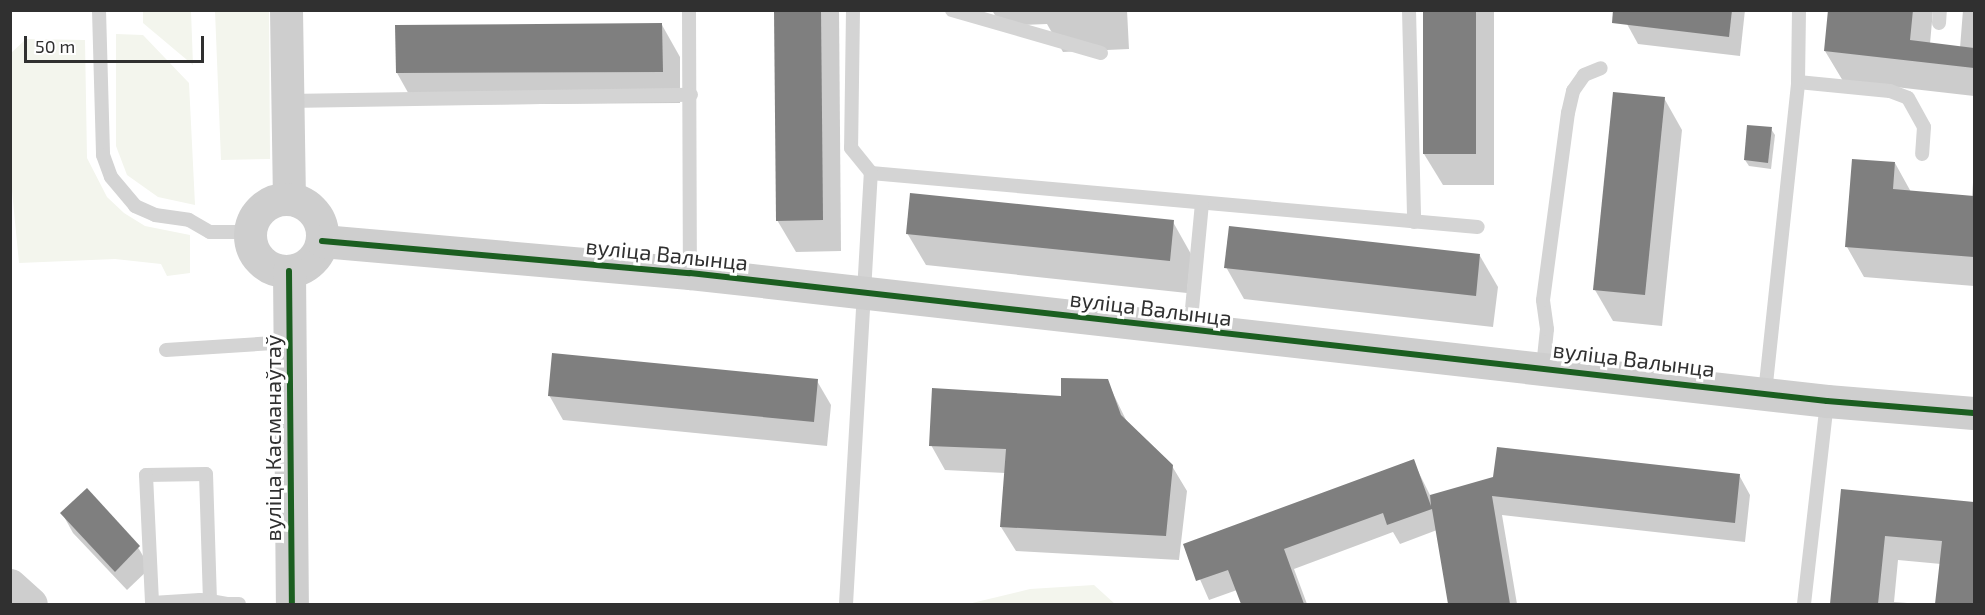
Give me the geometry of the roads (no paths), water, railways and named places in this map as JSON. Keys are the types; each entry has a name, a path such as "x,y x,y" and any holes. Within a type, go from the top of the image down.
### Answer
{"street":[{"path":"286,10 289,199"},
{"path":"289,199 314,212 322,241 314,258 290,272 262,263 254,254 249,232 259,210 269,203 289,199"},
{"name":"вуліца Валынца","path":"322,241 690,273 1190,331 1543,367 1827,401 1974,414"},
{"name":"вуліца Касманаўтаў","path":"290,272 292,604"},
{"path":"10,585 31,604"}],"lane":[{"path":"99,10 103,156 111,177 135,206 155,215 189,220 210,232 249,232"},
{"path":"689,10 690,273"},
{"path":"846,604 866,293 871,173 851,148 853,10"},
{"path":"952,10 1101,53"},
{"path":"1409,10 1414,222"},
{"path":"1765,393 1798,82 1798,10"},
{"path":"1543,367 1545,278 1568,113 1573,91 1584,75 1601,68"},
{"path":"1798,82 1890,91 1908,98 1924,127 1922,154"},
{"path":"288,101 691,95"},
{"path":"871,173 1478,227"},
{"path":"1190,331 1203,204"},
{"path":"166,350 291,342"},
{"path":"1804,604 1827,401"},
{"path":"210,602 206,474 146,475 152,603 239,604"}]}
